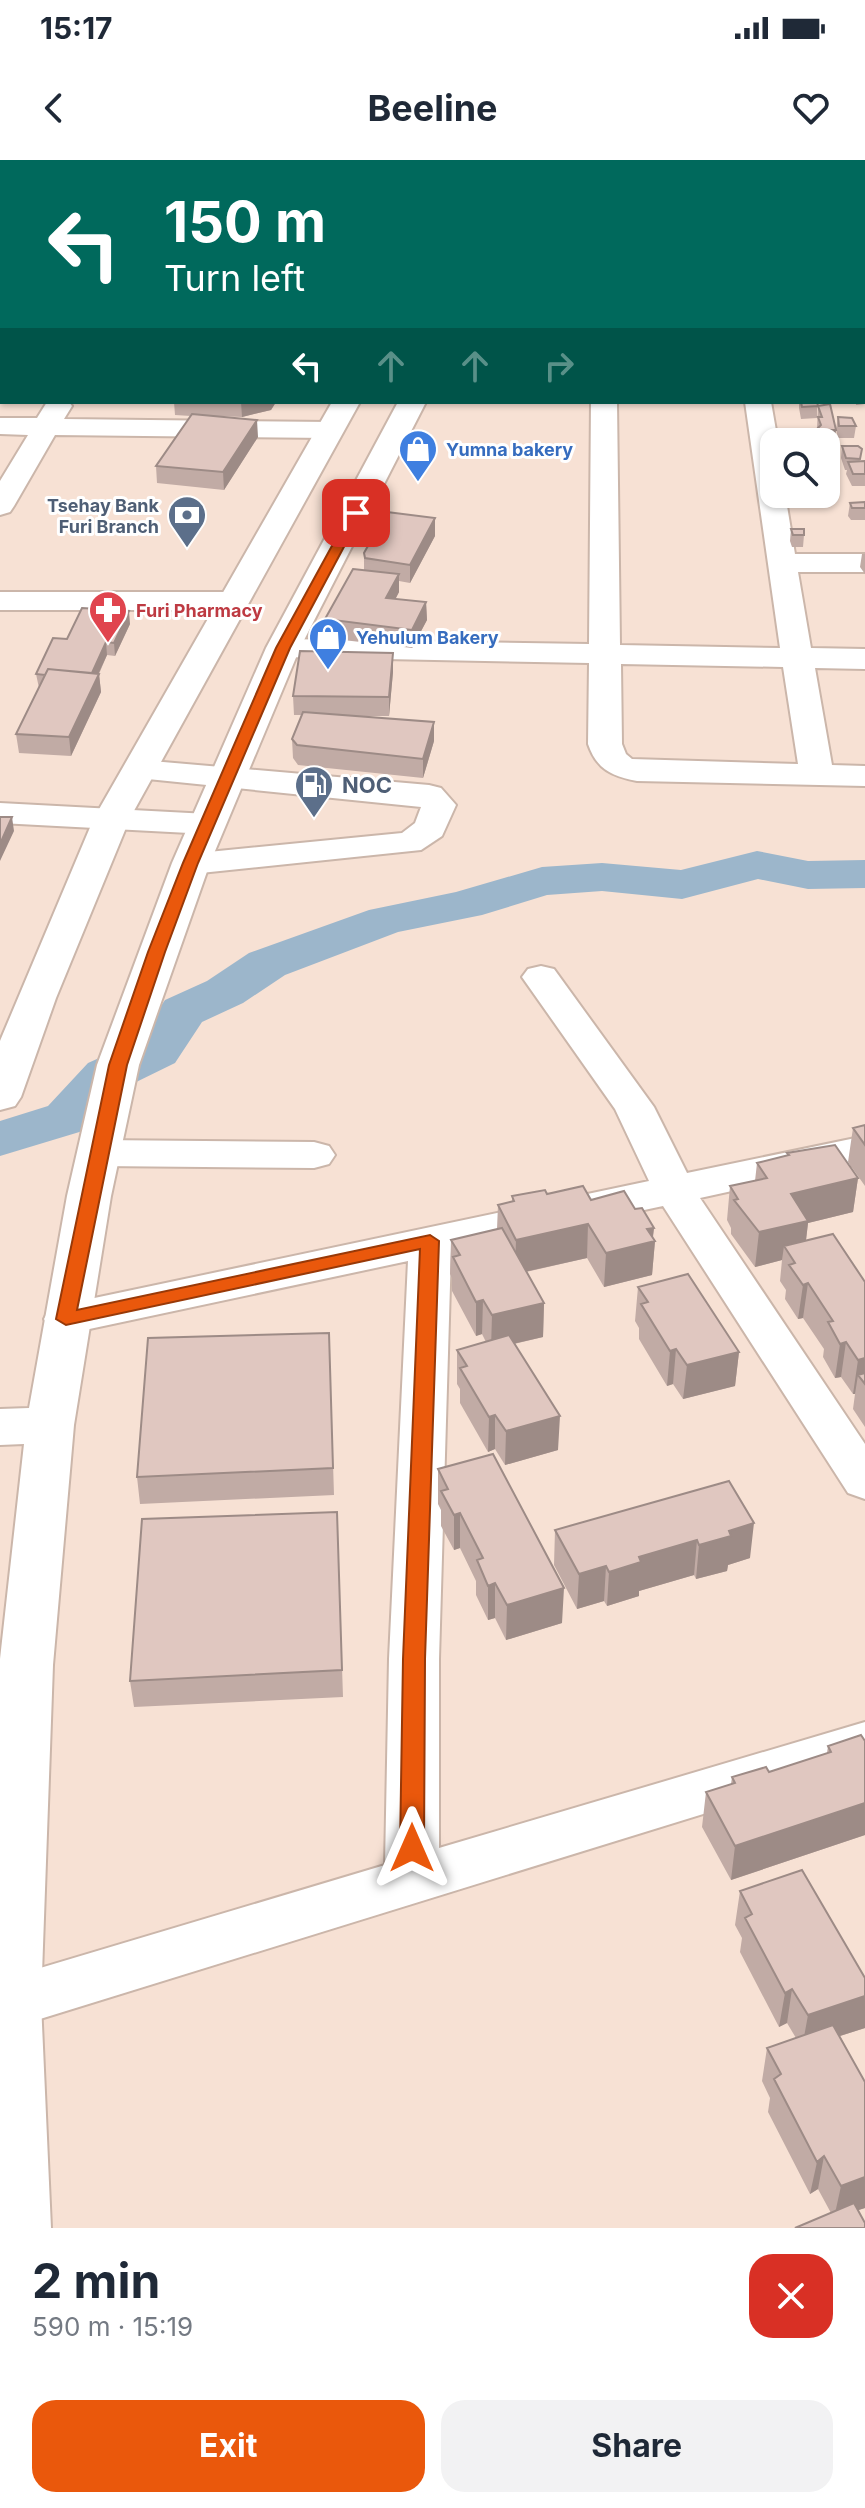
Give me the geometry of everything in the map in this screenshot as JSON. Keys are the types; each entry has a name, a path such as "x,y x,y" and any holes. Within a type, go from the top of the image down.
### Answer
{"main road":[{"path":"19,2228 11,2002 26,1665 25,1426 66,1319 118,1065 191,863 283,648 411,404"},
{"path":"0,1097 9,1049 112,818 338,416"}],"street":[{"path":"0,506 60,404"},
{"path":"604,404 605,744 609,758 618,767 637,771 865,776"},
{"path":"758,404 781,563 817,775"},
{"path":"0,426 338,416"},
{"path":"781,563 865,563"},
{"path":"0,601 232,601"},
{"path":"283,648 865,659"},
{"path":"140,770 429,795 439,805 435,822 426,837 409,843 191,863"},
{"path":"0,813 208,824"},
{"path":"541,977 634,1107 674,1190 865,1481"},
{"path":"66,1319 865,1149"},
{"path":"99,1153 314,1155"},
{"path":"412,1879 414,1659 430,1241"},
{"path":"11,2002 865,1743"}],"building":[{"path":"801,404 818,406 802,407"},
{"path":"830,404 836,428 818,428 821,425 818,417 822,417 818,406"},
{"path":"192,414 257,420 223,472 156,466"},
{"path":"838,417 852,418 856,426 839,426"},
{"path":"842,446 858,446 862,449 860,459 846,458"},
{"path":"865,461 865,474 853,474 848,462"},
{"path":"865,502 865,508 852,508 850,503"},
{"path":"387,512 435,518 410,565 365,558 364,553"},
{"path":"791,529 804,529 804,535 793,535"},
{"path":"353,569 399,574 386,598 426,602 412,630 325,619"},
{"path":"82,608 129,611 114,643 106,642 92,673 48,669 45,675 36,674 53,638 67,639"},
{"path":"300,651 393,653 389,697 293,696"},
{"path":"48,669 99,674 69,737 16,734"},
{"path":"303,712 434,722 423,759 297,745 292,739"},
{"path":"0,817 12,817 0,844"},
{"path":"865,1125 865,1145 853,1128"},
{"path":"835,1145 858,1178 791,1194 808,1221 759,1232 734,1200 738,1199 730,1186 767,1178 757,1163 789,1155 787,1153"},
{"path":"583,1186 591,1200 624,1191 635,1209 642,1208 654,1228 647,1229 655,1241 606,1253 588,1224 516,1240 498,1205 514,1201 512,1196 545,1190 547,1194"},
{"path":"502,1228 544,1303 492,1315 483,1300 476,1302 453,1257 460,1255 451,1240"},
{"path":"833,1234 865,1282 865,1358 858,1360 846,1342 840,1344 828,1322 833,1321 808,1283 803,1285 789,1265 795,1263 784,1246"},
{"path":"688,1274 739,1352 687,1365 676,1349 670,1351 641,1304 648,1302 638,1287"},
{"path":"329,1333 333,1468 137,1477 148,1338"},
{"path":"509,1335 560,1416 506,1431 495,1415 489,1417 460,1368 467,1366 457,1350"},
{"path":"493,1454 564,1588 507,1605 495,1583 488,1586 477,1560 483,1558 460,1513 454,1515 441,1491 448,1489 438,1469"},
{"path":"729,1481 754,1523 729,1531 731,1536 699,1545 697,1540 639,1557 641,1562 609,1572 606,1566 579,1574 555,1530"},
{"path":"337,1512 342,1670 130,1681 142,1519"},
{"path":"861,1735 865,1741 865,1803 735,1846 706,1792 735,1783 732,1777 766,1767 769,1772 831,1752 828,1746"},
{"path":"802,1870 865,1978 865,1996 808,2015 792,1989 785,1993 745,1918 752,1914 740,1891"},
{"path":"833,2025 865,2082 865,2177 841,2186 824,2156 817,2162 774,2079 781,2074 767,2048"},
{"path":"854,2203 865,2228 795,2228"}],"waterway":[{"path":"0,1139 67,1118 107,1075 156,1052 183,1011 225,992 267,964 386,920 465,905 542,881 602,877 682,885 757,865 808,875 865,874"}],"place":[{"name":"Yumna bakery","path":"418,483"},
{"name":"Tsehay Bank Furi Branch","path":"187,549"},
{"name":"Furi Pharmacy","path":"108,644"},
{"name":"Yehulum Bakery","path":"328,671"},
{"name":"NOC","path":"314,819"}],"route":[{"path":"356,513 283,648 156,952 118,1065 66,1319 430,1241 414,1659 412,1848"}]}
